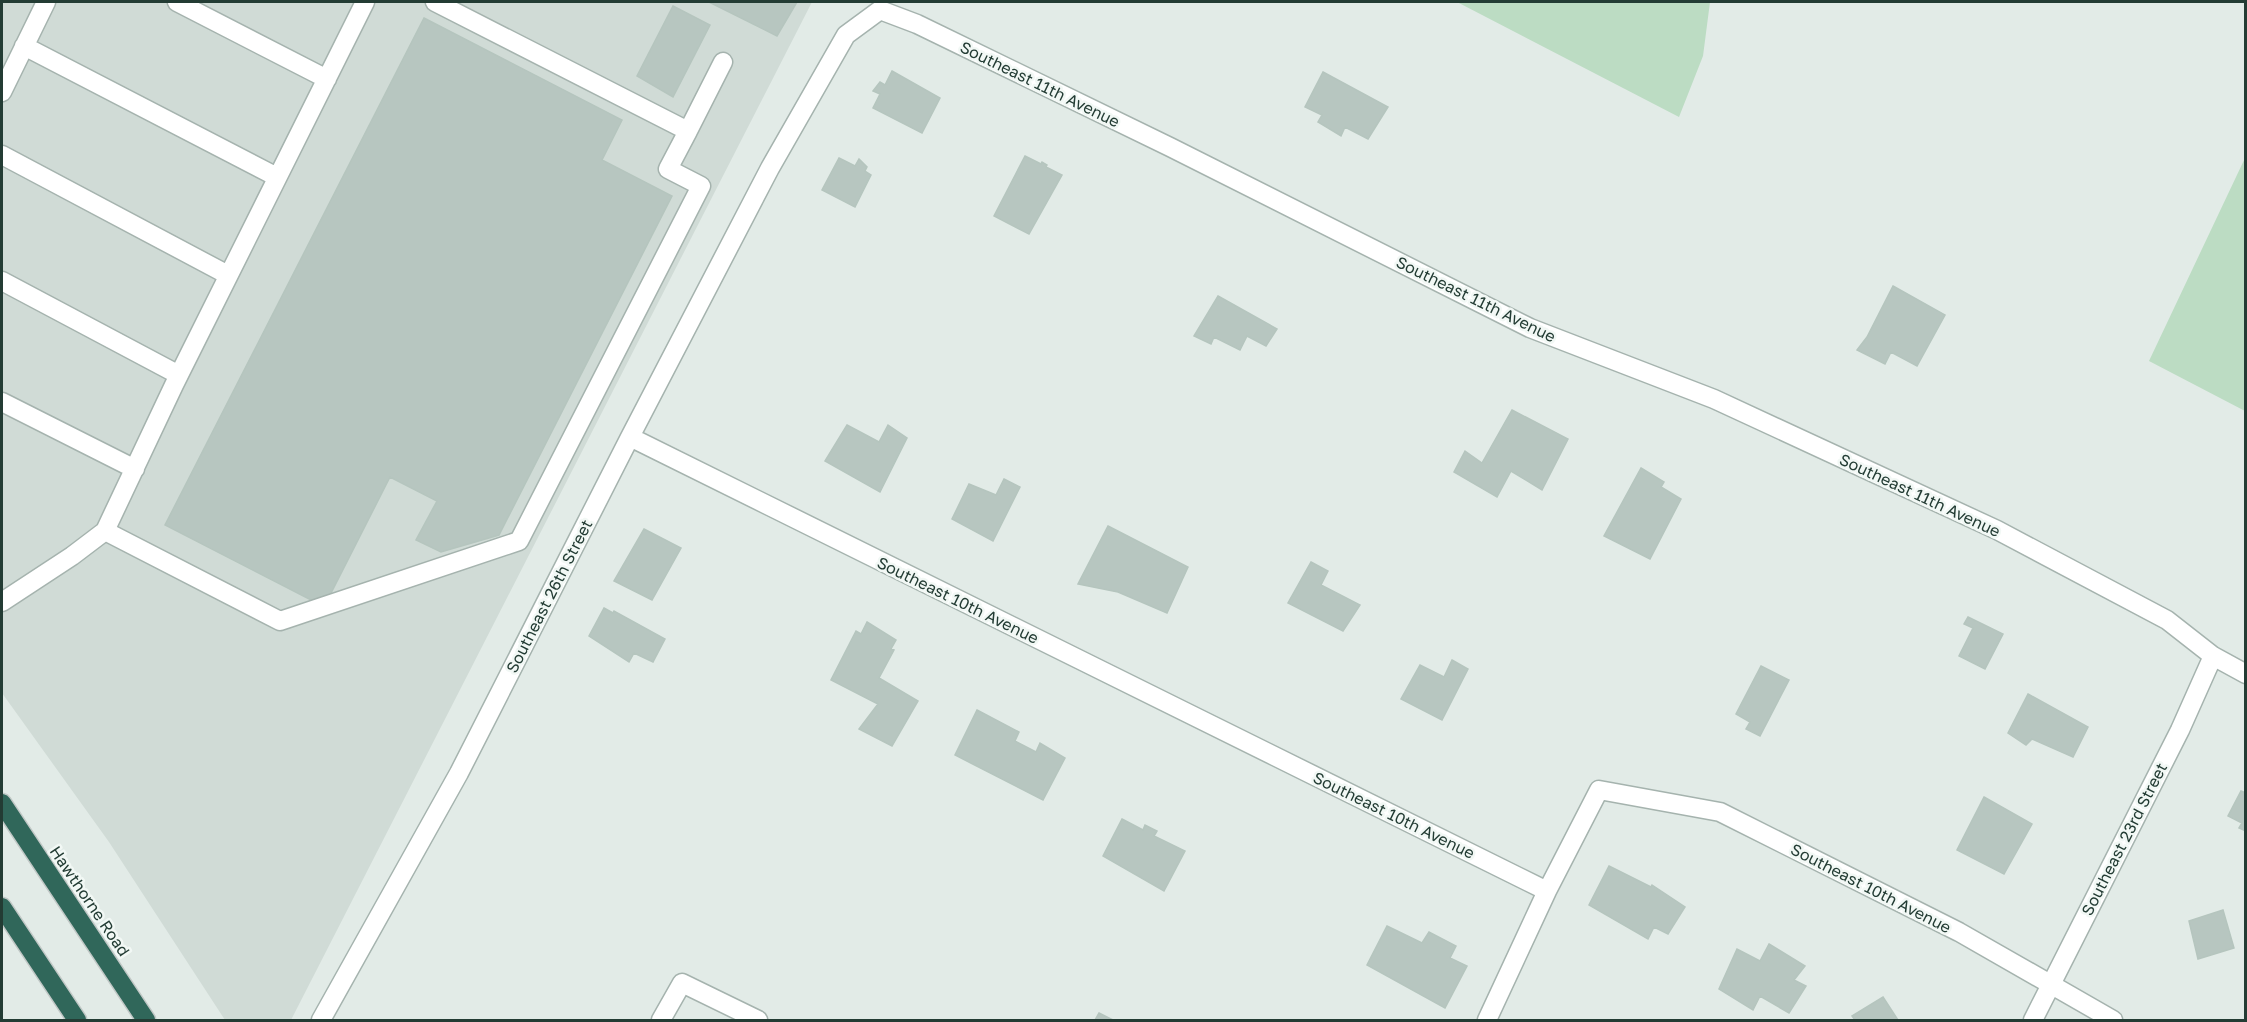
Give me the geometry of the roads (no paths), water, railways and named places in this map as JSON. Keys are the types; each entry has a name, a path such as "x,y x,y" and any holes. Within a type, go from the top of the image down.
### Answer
{"highway":[{"name":"Hawthorne Road","path":"2,803 146,1020"},
{"path":"2,907 76,1020"}],"street":[{"path":"2,92 46,2"},
{"path":"177,2 327,79"},
{"path":"2,602 72,556 105,531 228,275 365,2"},
{"path":"435,2 688,131"},
{"name":"Southeast 11th Avenue","path":"770,168 846,35 880,10 916,24 1170,147 1530,328 1714,399 1997,531 2167,620 2213,656 2246,674"},
{"path":"24,46 277,177"},
{"path":"105,531 280,621 519,541 701,186 668,169 723,62"},
{"path":"2,155 228,275"},
{"name":"Southeast 26th Street","path":"321,1020 459,773 770,168"},
{"path":"2,281 179,375"},
{"path":"2,402 135,469"},
{"name":"Southeast 10th Avenue","path":"630,437 1547,891 1599,790 1720,812 1959,932 2113,1020"},
{"name":"Southeast 23rd Street","path":"2033,1020 2180,730 2213,656"},
{"path":"1487,1020 1547,891"},
{"path":"661,1020 682,983 758,1020"}]}
